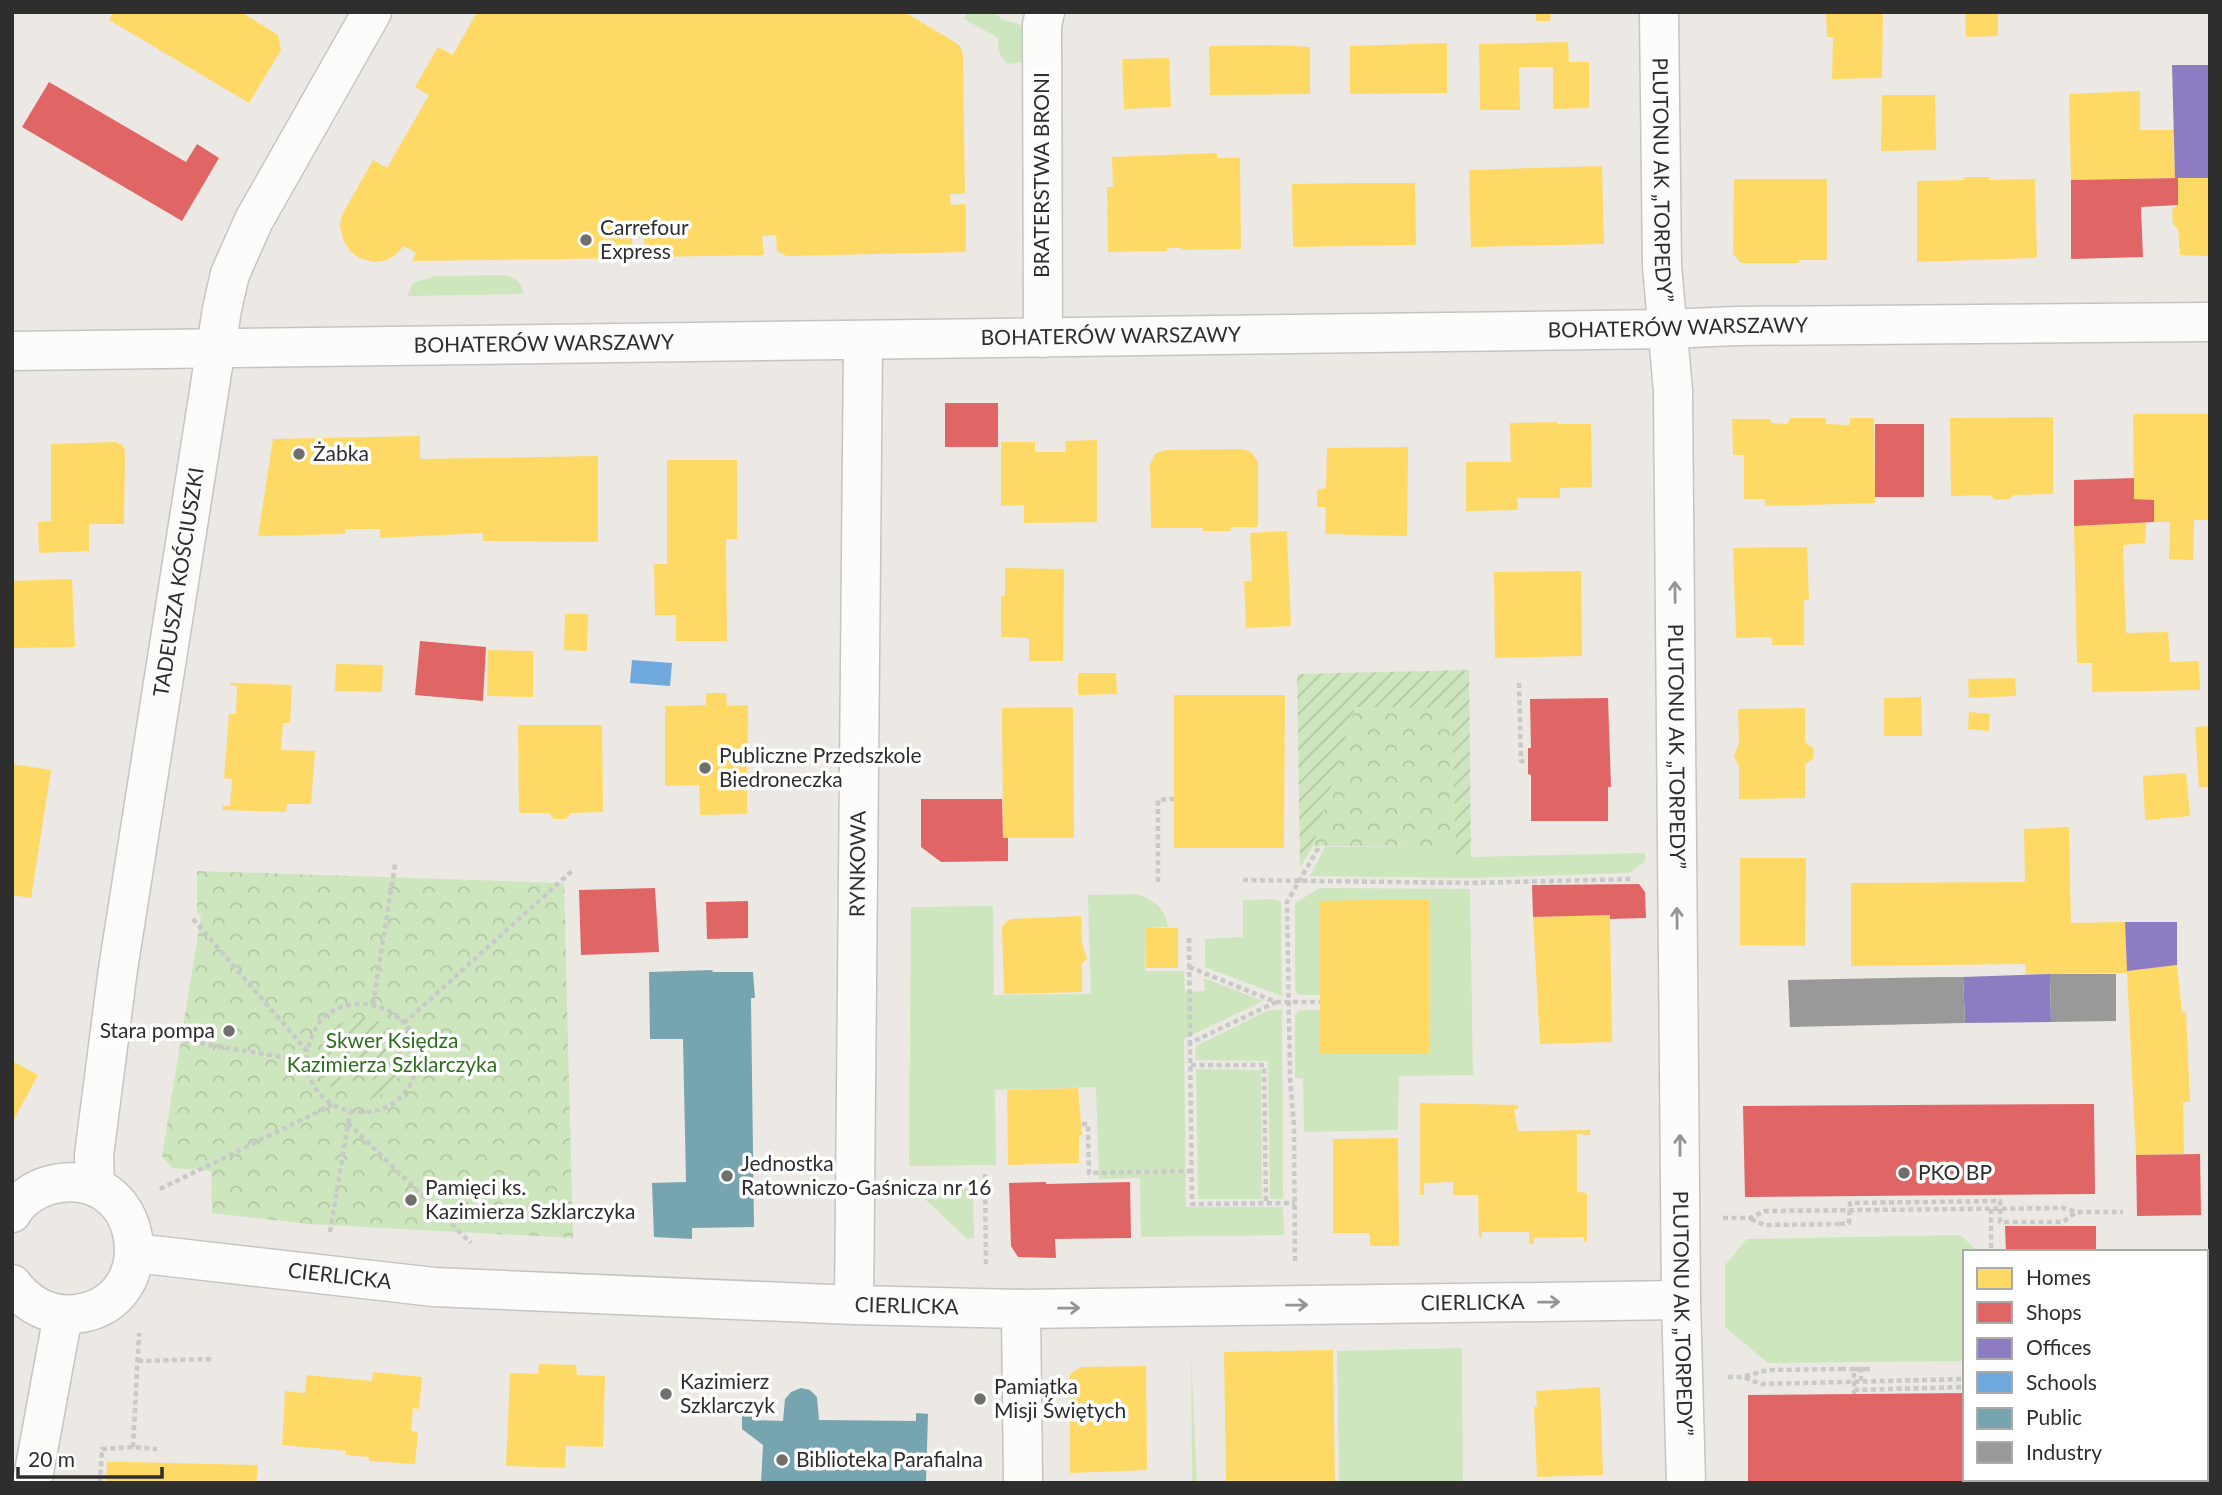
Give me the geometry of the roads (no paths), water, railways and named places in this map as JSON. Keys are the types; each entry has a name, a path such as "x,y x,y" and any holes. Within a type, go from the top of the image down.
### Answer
{"street":[{"name":"PLUTONU AK „TORPEDY”","path":"1659,12 1662,266 1673,391 1681,1300 1686,1483"},
{"name":"TADEUSZA KOŚCIUSZKI","path":"94,1187 94,1155 118,969 222,309 230,274 254,219 367,14"},
{"name":"BRATERSTWA BRONI","path":"1036,16 1043,338"},
{"name":"BOHATERÓW WARSZAWY","path":"12,351 863,341 1735,326 2210,322"},
{"name":"RYNKOWA","path":"854,1305 863,341"},
{"path":"12,1213 38,1188 66,1181 94,1187 112,1197 126,1213 134,1232 135,1253 128,1278 112,1300 89,1312 63,1315 40,1309 21,1296 12,1284"},
{"name":"CIERLICKA","path":"135,1253 434,1287 854,1305 1021,1309 1681,1300"},
{"path":"1021,1309 1023,1483"},
{"path":"32,1483 63,1315"}],"place":[{"name":"Carrefour Express","path":"586,240"},
{"name":"Żabka","path":"299,454"},
{"name":"Publiczne Przedszkole Biedroneczka","path":"705,768"},
{"name":"Stara pompa","path":"229,1031"},
{"name":"PKO BP","path":"1904,1173"},
{"name":"Jednostka Ratowniczo-Gaśnicza nr 16","path":"727,1176"},
{"name":"Pamięci ks. Kazimierza Szklarczyka","path":"411,1200"},
{"name":"Kazimierz Szklarczyk","path":"666,1394"},
{"name":"Pamiątka Misji Świętych","path":"980,1399"},
{"name":"Biblioteka Parafialna","path":"782,1460"}],"park label":[{"name":"Skwer Księdza Kazimierza Szklarczyka","path":"392,1053"}]}
